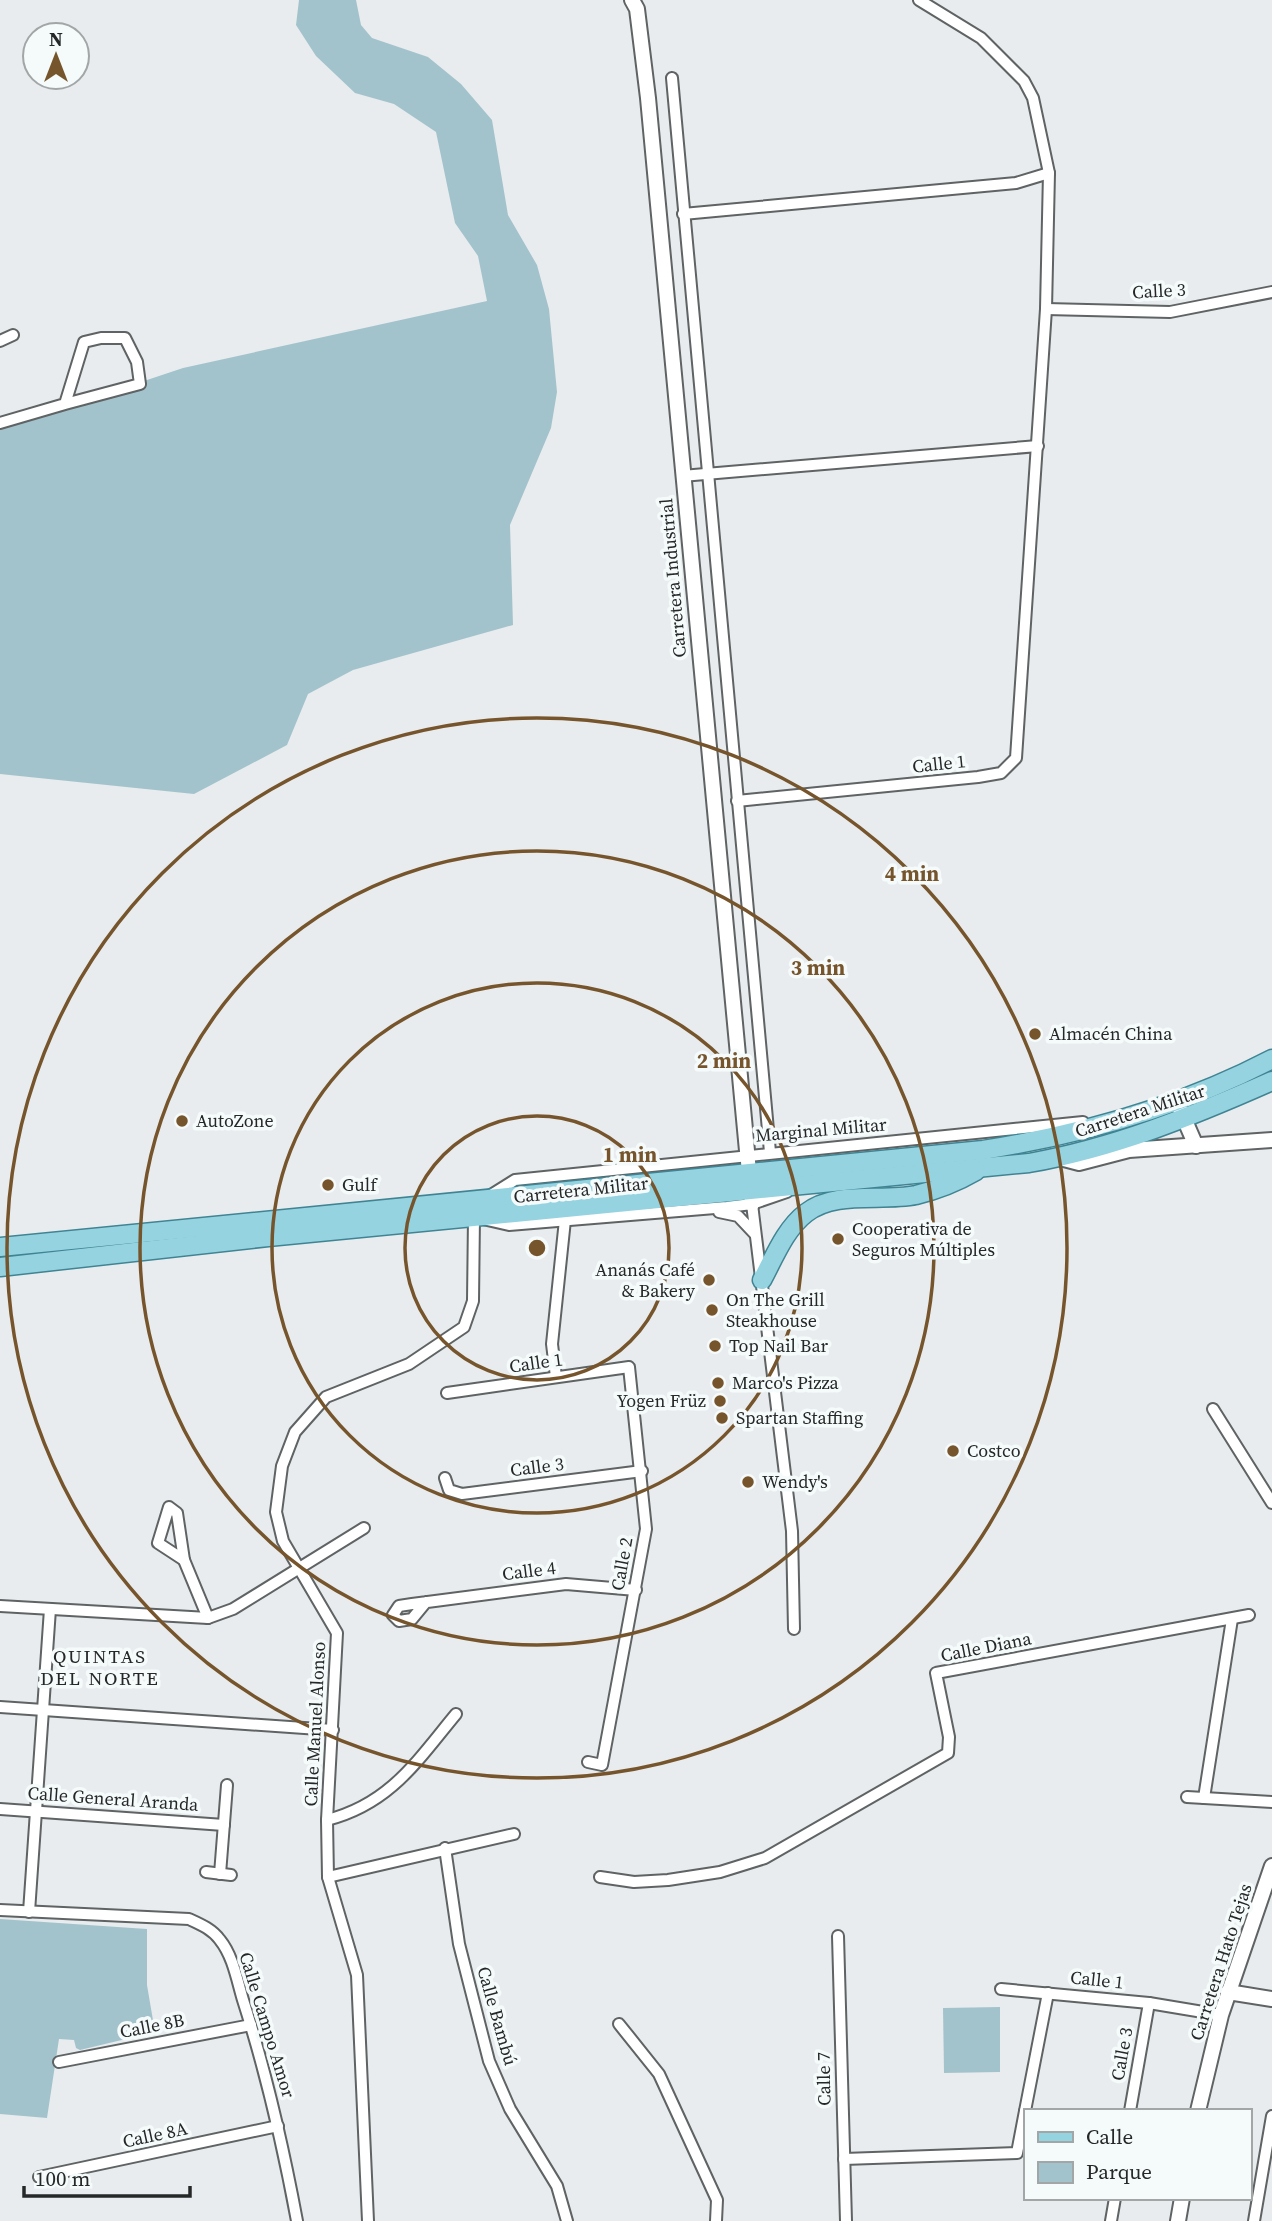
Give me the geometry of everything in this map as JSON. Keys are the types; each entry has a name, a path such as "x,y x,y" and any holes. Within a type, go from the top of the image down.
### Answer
{"main road":[{"name":"Carretera Militar","path":"0,1267 751,1189 1058,1137 1177,1101 1230,1081 1272,1059"},
{"name":"Carretera Militar","path":"0,1247 483,1200 751,1189 983,1168 1058,1157 1185,1120 1272,1081"},
{"path":"762,1280 794,1224 812,1209 828,1202 916,1195 955,1183 983,1168"}],"street":[{"name":"Carretera Industrial","path":"632,0 637,9 648,98 751,1189"},
{"name":"Calle 1","path":"737,801 978,778 1001,772 1016,758 1046,309 1049,173 1033,98 1024,82 981,38 919,0"},
{"path":"672,78 770,1152"},
{"path":"683,214 1016,183 1049,173"},
{"name":"Calle 3","path":"1046,309 1170,312 1272,292"},
{"path":"0,341 13,335"},
{"path":"0,423 140,384 137,362 125,338 101,338 84,342 65,404"},
{"path":"682,475 1038,446"},
{"path":"1177,1101 1196,1146"},
{"name":"Marginal Militar","path":"483,1200 515,1180 747,1154 1131,1117"},
{"path":"1058,1157 1079,1163 1129,1150 1272,1140"},
{"path":"706,1209 751,1189 792,1531 794,1629"},
{"path":"474,1217 509,1225 706,1209 738,1216 749,1224 756,1236"},
{"name":"Calle Manuel Alonso","path":"368,2221 357,1976 328,1877 327,1820 337,1633 283,1541 276,1512 282,1466 295,1432 326,1397 409,1364 464,1327 473,1301 474,1217"},
{"path":"556,1377 552,1344 565,1220"},
{"name":"Calle 1","path":"447,1393 629,1367"},
{"name":"Calle 2","path":"588,1762 602,1765 646,1529 629,1367"},
{"path":"1213,1409 1268,1489 1272,1503"},
{"name":"Calle 3","path":"445,1478 449,1490 462,1494 642,1471"},
{"path":"0,1606 208,1618 233,1609 364,1528"},
{"path":"184,1560 208,1618"},
{"name":"Calle 4","path":"426,1602 566,1584 636,1590"},
{"path":"30,1912 50,1609"},
{"path":"1205,1798 1232,1619 1249,1615"},
{"name":"Calle Diana","path":"600,1877 634,1882 668,1880 720,1872 765,1858 948,1753 949,1737 936,1673 1232,1619"},
{"path":"0,1707 333,1730"},
{"path":"327,1820 354,1813 400,1782 456,1714"},
{"path":"206,1872 225,1874 224,1825 227,1785"},
{"path":"1187,1797 1272,1802"},
{"name":"Calle General Aranda","path":"0,1809 224,1825"},
{"path":"328,1877 444,1847 514,1834"},
{"name":"Calle Bambú","path":"444,1847 458,1944 489,2061 510,2109 557,2186 567,2221"},
{"name":"Carretera Hato Tejas","path":"1198,2109 1221,2015 1272,1866"},
{"name":"Calle Campo Amor","path":"0,1910 188,1919 205,1926 219,1938 228,1954 251,2025 278,2126 297,2221"},
{"name":"Calle 7","path":"838,1936 846,2221"},
{"path":"1002,1989 1048,1993"},
{"path":"1228,1992 1272,1999"},
{"name":"Calle 1","path":"1025,2109 1048,1993 1149,2003 1221,2015"},
{"name":"Calle 3","path":"1130,2109 1149,2003"},
{"path":"619,2024 659,2074 717,2200 716,2221"},
{"name":"Calle 8B","path":"59,2062 251,2025"},
{"name":"Calle 1","path":"844,2159 1017,2153 1024,2116"},
{"path":"1254,2221 1267,2183 1272,2116"},
{"name":"Calle 8A","path":"39,2177 278,2126"},
{"path":"1111,2221 1115,2200"},
{"path":"1178,2221 1182,2200"}],"green space":[{"path":"299,0 356,0 361,25 372,38 428,57 461,84 492,120 508,215 537,265 549,309 557,392 551,428 510,525 513,625 353,670 308,694 287,745 194,794 0,774 0,429 183,368 487,301 478,256 455,223 436,132 394,104 355,93 316,56 296,25"},
{"path":"0,1919 147,1929 147,1985 155,2032 80,2050 76,2048 74,2040 59,2039 47,2118 0,2114"},
{"path":"1000,2007 1000,2072 944,2073 943,2008"}],"place":[{"name":"Almacén China","path":"1035,1034"},
{"name":"AutoZone","path":"182,1121"},
{"name":"Gulf","path":"328,1185"},
{"name":"Cooperativa de Seguros Múltiples","path":"838,1239"},
{"name":"Ananás Café & Bakery","path":"709,1280"},
{"name":"On The Grill Steakhouse","path":"712,1310"},
{"name":"Top Nail Bar","path":"715,1346"},
{"name":"Marco's Pizza","path":"718,1383"},
{"name":"Yogen Früz","path":"720,1401"},
{"name":"Spartan Staffing","path":"722,1418"},
{"name":"Costco","path":"953,1451"},
{"name":"Wendy's","path":"748,1482"}],"district":[{"name":"QUINTAS DEL NORTE","path":"100,1667"}]}
